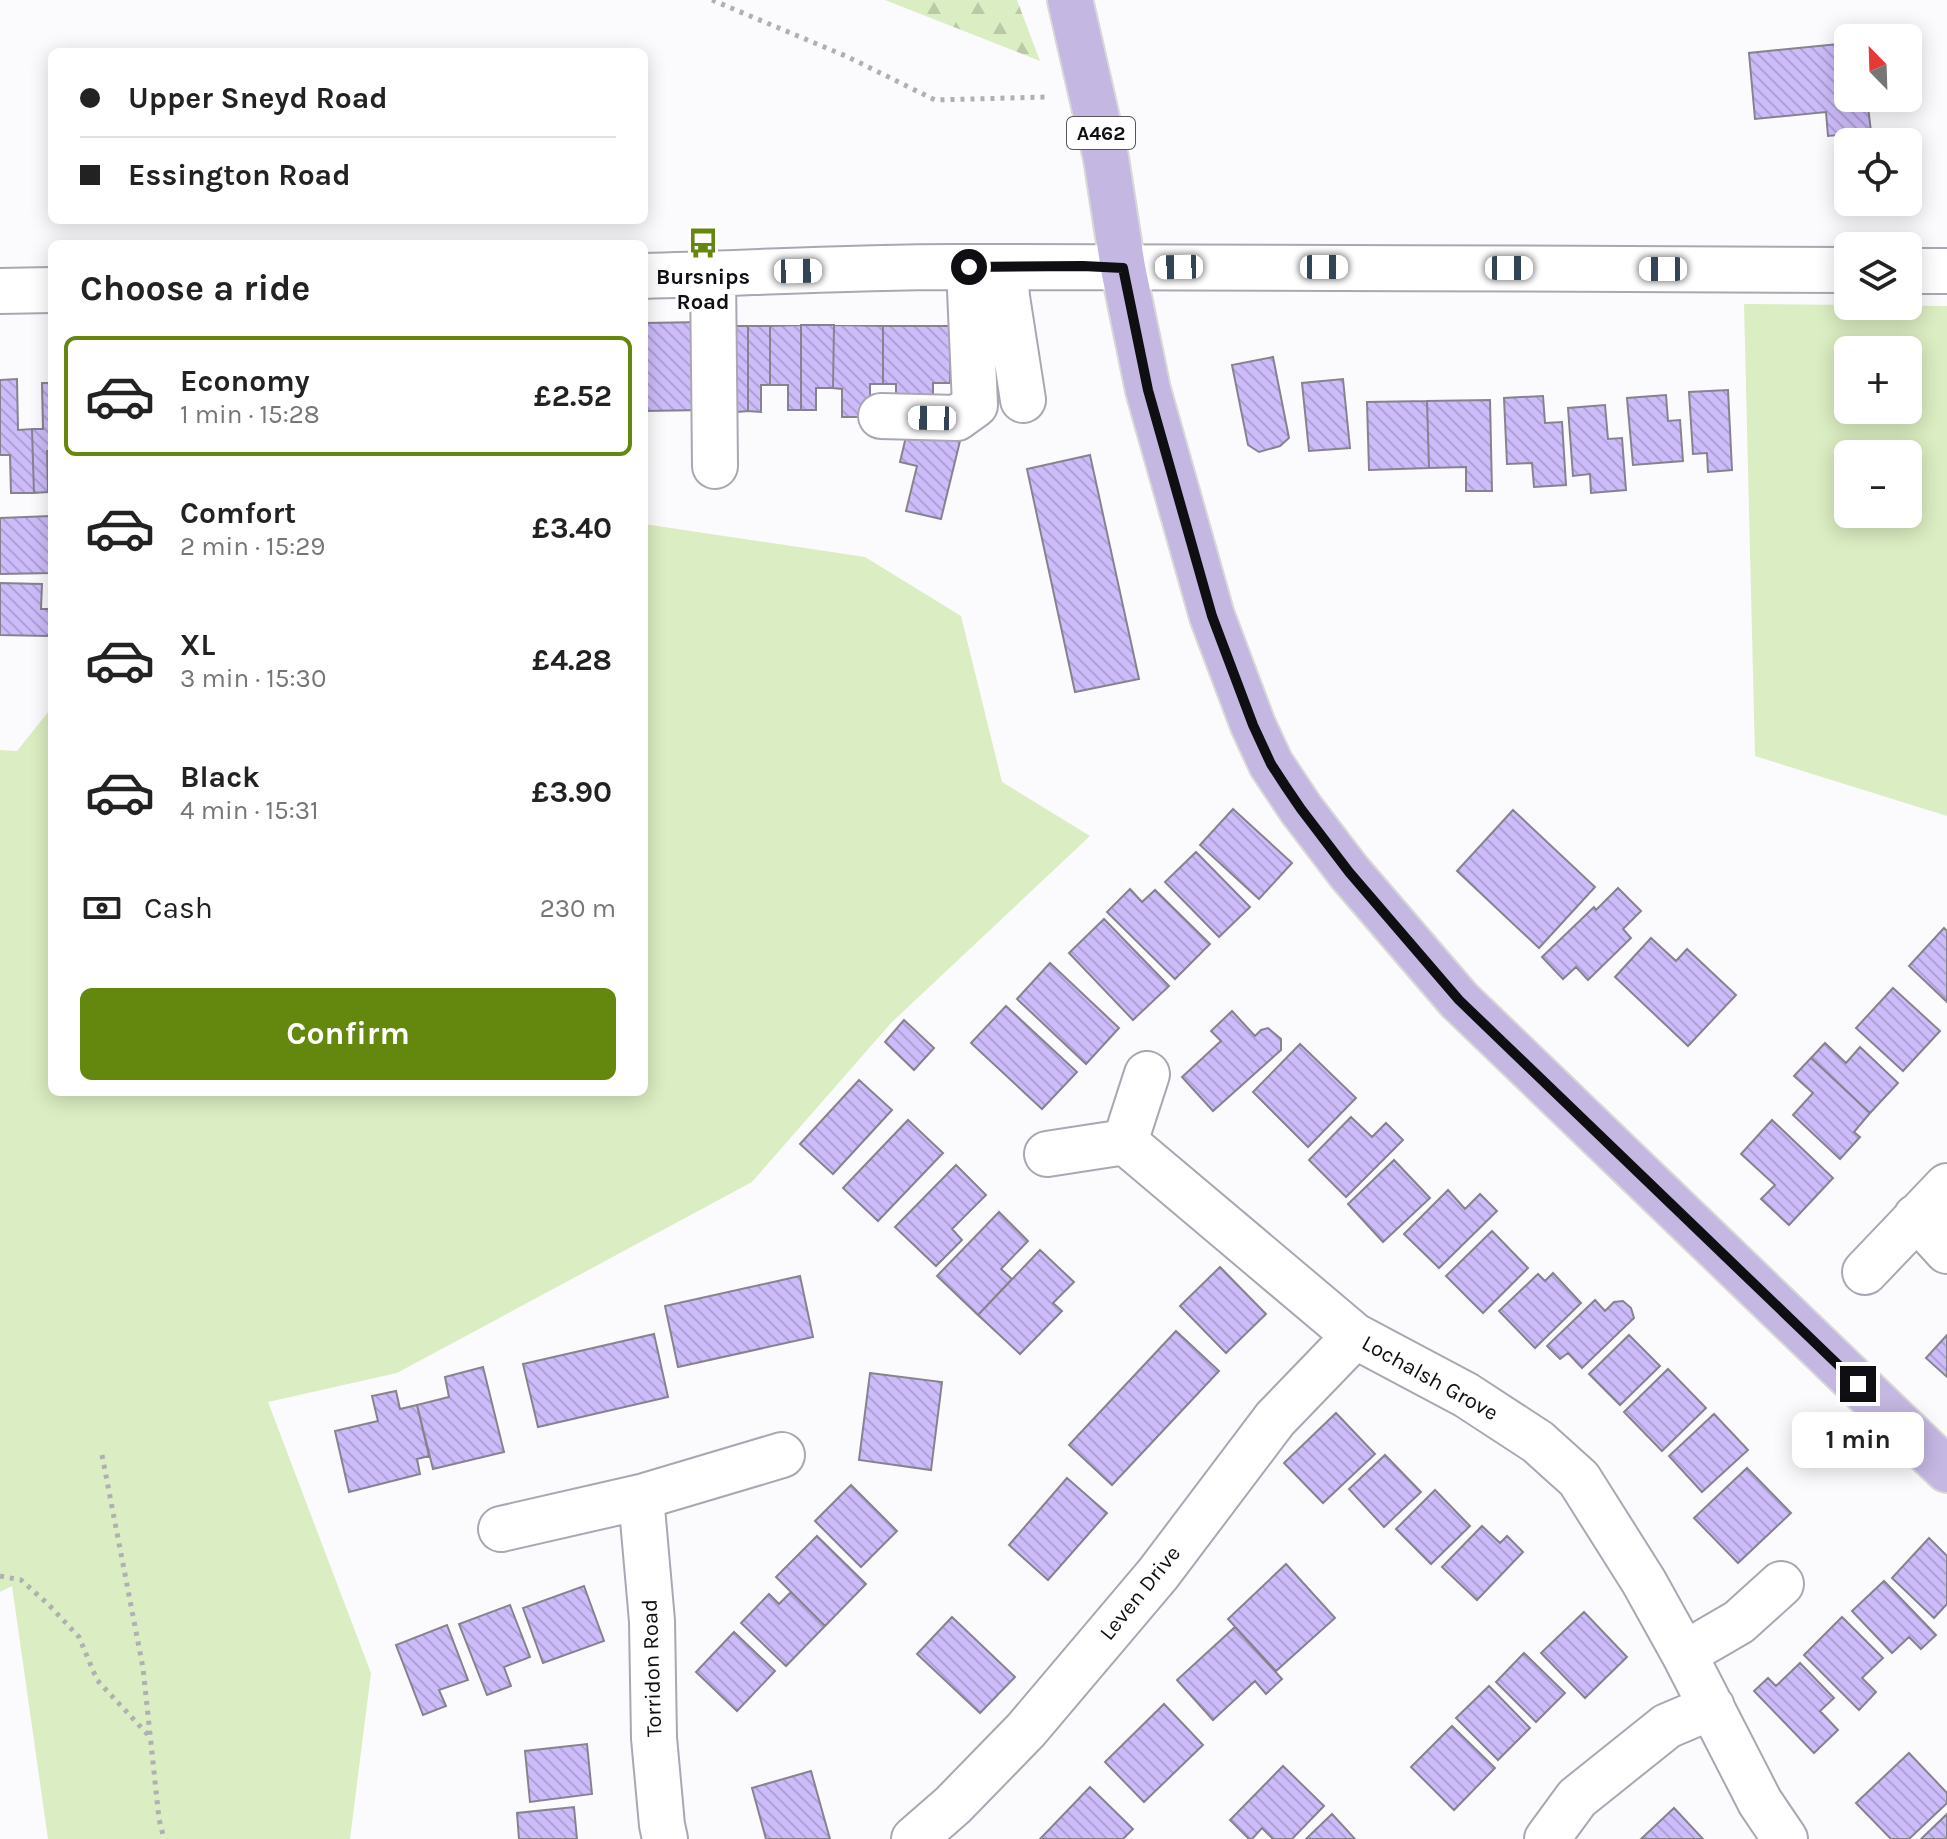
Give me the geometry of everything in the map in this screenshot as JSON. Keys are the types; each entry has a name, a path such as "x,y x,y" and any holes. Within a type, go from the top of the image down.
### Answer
{"main road":[{"name":"A462","path":"1070,0 1106,158 1123,268 1148,390 1212,616 1271,764 1349,872 1459,1000 1947,1470"}],"street":[{"path":"648,276 1083,266 1834,270"},
{"path":"987,267 1007,297 1023,400"},
{"path":"881,416 957,418 975,405 987,267"},
{"path":"1922,271 1947,271"},
{"path":"713,274 715,466"},
{"path":"0,291 48,290"},
{"path":"1047,1154 1125,1142 1147,1074"},
{"name":"Lochalsh Grove","path":"1125,1142 1355,1336 1466,1395 1538,1442 1579,1479 1644,1582 1760,1802 1785,1839"},
{"path":"1865,1272 1947,1186"},
{"path":"1916,1217 1947,1251"},
{"name":"Leven Drive","path":"914,1839 953,1805 1026,1730 1158,1574 1275,1419 1355,1336"},
{"path":"501,1529 641,1497 782,1455"},
{"name":"Torridon Road","path":"641,1497 652,1621 654,1738 665,1839"},
{"path":"1684,1654 1739,1622 1781,1584"},
{"path":"1547,1839 1577,1798 1588,1789 1667,1726 1712,1707"}],"path":[{"path":"712,0 848,57 935,100 1040,98 1092,93"},
{"path":"102,1455 143,1668 159,1819 164,1839"},
{"path":"0,1576 21,1580 79,1637 97,1680 150,1737"}],"green space":[{"path":"885,0 1017,0 1040,61"},
{"path":"1744,304 1834,305 1834,320 1922,320 1922,306 1947,306 1947,816 1755,756"},
{"path":"648,525 865,557 961,616 1002,782 1090,836 891,1023 752,1182 397,1373 268,1402 371,1673 350,1839 48,1839 12,1586 0,1592 0,750 17,751 48,712 48,1096 648,1096"}],"building":[{"path":"1834,44 1834,112 1869,112 1871,128 1834,128 1834,135 1828,136 1826,112 1755,119 1749,53"},
{"path":"703,322 705,410 648,411 648,323"},
{"path":"801,325 801,410 788,410 788,385 770,385 770,326"},
{"path":"801,325 834,325 833,388 816,388 816,410 801,410"},
{"path":"834,325 883,326 883,384 870,384 870,417 842,417 842,389 833,388"},
{"path":"724,326 748,326 748,411 737,412 737,387 724,387"},
{"path":"748,326 770,326 770,385 761,385 761,412 748,411"},
{"path":"883,326 951,326 950,383 933,383 933,407 896,407 896,384 883,384"},
{"path":"1273,357 1289,438 1280,446 1259,452 1248,445 1232,365"},
{"path":"17,379 18,430 32,429 34,493 11,493 10,455 0,455 0,380"},
{"path":"1343,379 1350,448 1309,451 1302,383"},
{"path":"42,383 48,383 48,492 34,493 32,429 43,429"},
{"path":"1728,390 1732,470 1708,472 1707,453 1693,454 1689,392"},
{"path":"1666,395 1668,421 1680,420 1683,461 1633,465 1627,398"},
{"path":"1543,396 1545,423 1562,422 1566,485 1534,487 1532,463 1507,464 1504,398"},
{"path":"1490,400 1492,491 1466,491 1466,467 1429,468 1427,401"},
{"path":"1427,401 1429,468 1369,470 1367,402"},
{"path":"1605,405 1608,439 1622,438 1626,490 1591,493 1590,474 1573,476 1568,408"},
{"path":"908,428 960,441 941,519 906,511 917,466 900,462"},
{"path":"1090,455 1139,679 1075,692 1027,469"},
{"path":"48,516 48,573 0,574 0,518"},
{"path":"0,583 42,584 41,609 48,609 48,635 0,635"},
{"path":"1233,809 1292,863 1259,899 1200,845"},
{"path":"1513,810 1595,887 1539,948 1457,871"},
{"path":"1196,852 1250,907 1219,937 1165,882"},
{"path":"1618,888 1641,911 1623,929 1631,938 1588,980 1576,967 1563,979 1542,957"},
{"path":"1130,889 1142,902 1155,890 1210,944 1175,979 1107,912"},
{"path":"1104,919 1169,986 1133,1020 1069,953"},
{"path":"1944,928 1947,931 1947,1002 1909,966"},
{"path":"1651,938 1676,961 1687,949 1736,995 1688,1046 1615,977"},
{"path":"1050,963 1119,1028 1086,1064 1017,999"},
{"path":"1893,988 1940,1031 1903,1071 1856,1028"},
{"path":"1006,1006 1077,1072 1042,1109 971,1043"},
{"path":"1232,1011 1255,1036 1268,1028 1281,1039 1281,1050 1213,1111 1182,1077 1221,1041 1211,1031"},
{"path":"904,1020 934,1048 914,1070 885,1042"},
{"path":"1825,1043 1846,1063 1860,1047 1898,1083 1870,1113 1811,1058"},
{"path":"1300,1044 1356,1098 1308,1147 1253,1092"},
{"path":"1811,1058 1870,1113 1854,1132 1860,1137 1840,1159 1793,1115 1813,1093 1794,1076"},
{"path":"859,1080 892,1110 833,1174 800,1144"},
{"path":"1351,1117 1372,1137 1386,1123 1403,1140 1346,1197 1309,1160"},
{"path":"908,1120 943,1153 878,1221 843,1188"},
{"path":"1772,1120 1833,1178 1789,1225 1761,1199 1775,1185 1741,1154"},
{"path":"1394,1160 1430,1198 1383,1242 1348,1204"},
{"path":"956,1165 986,1195 952,1229 962,1240 936,1266 895,1227"},
{"path":"1448,1190 1465,1209 1480,1194 1497,1211 1439,1268 1404,1234"},
{"path":"999,1212 1028,1241 1001,1269 1012,1279 978,1315 937,1276"},
{"path":"1492,1231 1528,1268 1483,1313 1446,1276"},
{"path":"1040,1250 1074,1282 1053,1303 1062,1311 1020,1354 978,1315"},
{"path":"1220,1267 1266,1314 1226,1353 1180,1306"},
{"path":"1553,1273 1581,1303 1535,1348 1499,1311 1538,1274 1545,1281"},
{"path":"800,1276 813,1337 678,1367 665,1306"},
{"path":"1595,1300 1605,1311 1614,1302 1623,1301 1631,1308 1634,1318 1582,1368 1568,1353 1560,1359 1547,1346"},
{"path":"1176,1331 1219,1371 1112,1485 1069,1445"},
{"path":"654,1334 668,1397 538,1427 523,1364"},
{"path":"1629,1335 1660,1366 1620,1405 1589,1374"},
{"path":"1947,1335 1947,1377 1926,1358"},
{"path":"483,1367 504,1452 433,1469 417,1405 449,1397 445,1377"},
{"path":"1668,1369 1706,1408 1662,1451 1624,1412"},
{"path":"870,1373 942,1382 931,1470 859,1460"},
{"path":"396,1391 400,1409 417,1405 429,1456 417,1459 420,1474 349,1492 335,1431 378,1421 372,1396"},
{"path":"1336,1413 1375,1454 1323,1503 1284,1463"},
{"path":"1714,1414 1748,1450 1702,1492 1669,1456"},
{"path":"1385,1455 1421,1492 1384,1527 1349,1489"},
{"path":"1747,1468 1791,1513 1738,1563 1694,1518"},
{"path":"1067,1478 1107,1513 1048,1580 1009,1545"},
{"path":"851,1485 897,1531 861,1567 815,1521"},
{"path":"1435,1490 1470,1526 1431,1564 1396,1529"},
{"path":"1482,1526 1500,1543 1507,1536 1523,1552 1477,1600 1442,1567"},
{"path":"817,1536 866,1584 825,1626 776,1577"},
{"path":"1929,1538 1947,1556 1947,1604 1934,1618 1892,1578"},
{"path":"1286,1564 1335,1618 1276,1671 1228,1619"},
{"path":"1884,1581 1936,1635 1921,1649 1909,1637 1892,1653 1852,1611"},
{"path":"584,1586 604,1641 543,1663 523,1608"},
{"path":"791,1592 825,1626 786,1666 741,1623 769,1594 779,1604"},
{"path":"510,1605 530,1657 504,1667 511,1686 487,1695 459,1624"},
{"path":"1584,1612 1627,1657 1585,1698 1541,1653"},
{"path":"952,1617 1015,1677 980,1713 917,1654"},
{"path":"1842,1617 1883,1658 1862,1678 1876,1692 1859,1710 1804,1655"},
{"path":"447,1625 468,1680 439,1690 446,1706 423,1715 396,1645"},
{"path":"1235,1627 1282,1679 1266,1694 1255,1681 1213,1720 1177,1680"},
{"path":"734,1632 775,1671 737,1711 696,1672"},
{"path":"1524,1653 1565,1693 1536,1722 1496,1682"},
{"path":"1800,1663 1834,1698 1820,1711 1838,1730 1814,1753 1754,1691 1768,1678 1776,1686"},
{"path":"1489,1686 1530,1728 1498,1760 1456,1718"},
{"path":"1164,1704 1203,1745 1144,1802 1105,1762"},
{"path":"1452,1726 1495,1768 1454,1810 1411,1767"},
{"path":"587,1744 592,1794 530,1802 525,1751"},
{"path":"1909,1753 1947,1793 1947,1803 1909,1839 1891,1839 1856,1803"},
{"path":"1283,1766 1324,1806 1292,1839 1273,1839 1262,1828 1249,1839 1230,1820"},
{"path":"811,1771 830,1839 766,1839 752,1788"},
{"path":"1090,1787 1133,1829 1123,1839 1040,1839"},
{"path":"574,1807 577,1839 519,1839 517,1813"},
{"path":"1674,1808 1703,1839 1641,1839"},
{"path":"1332,1814 1355,1839 1306,1839"},
{"path":"1947,1814 1947,1839 1921,1839"}],"place":[{"name":"Bursnips Road","path":"703,243"}],"route":[{"path":"969,267 1123,268 1148,390 1212,616 1253,725 1271,764 1286,787 1349,872 1459,1000 1858,1384"}]}
